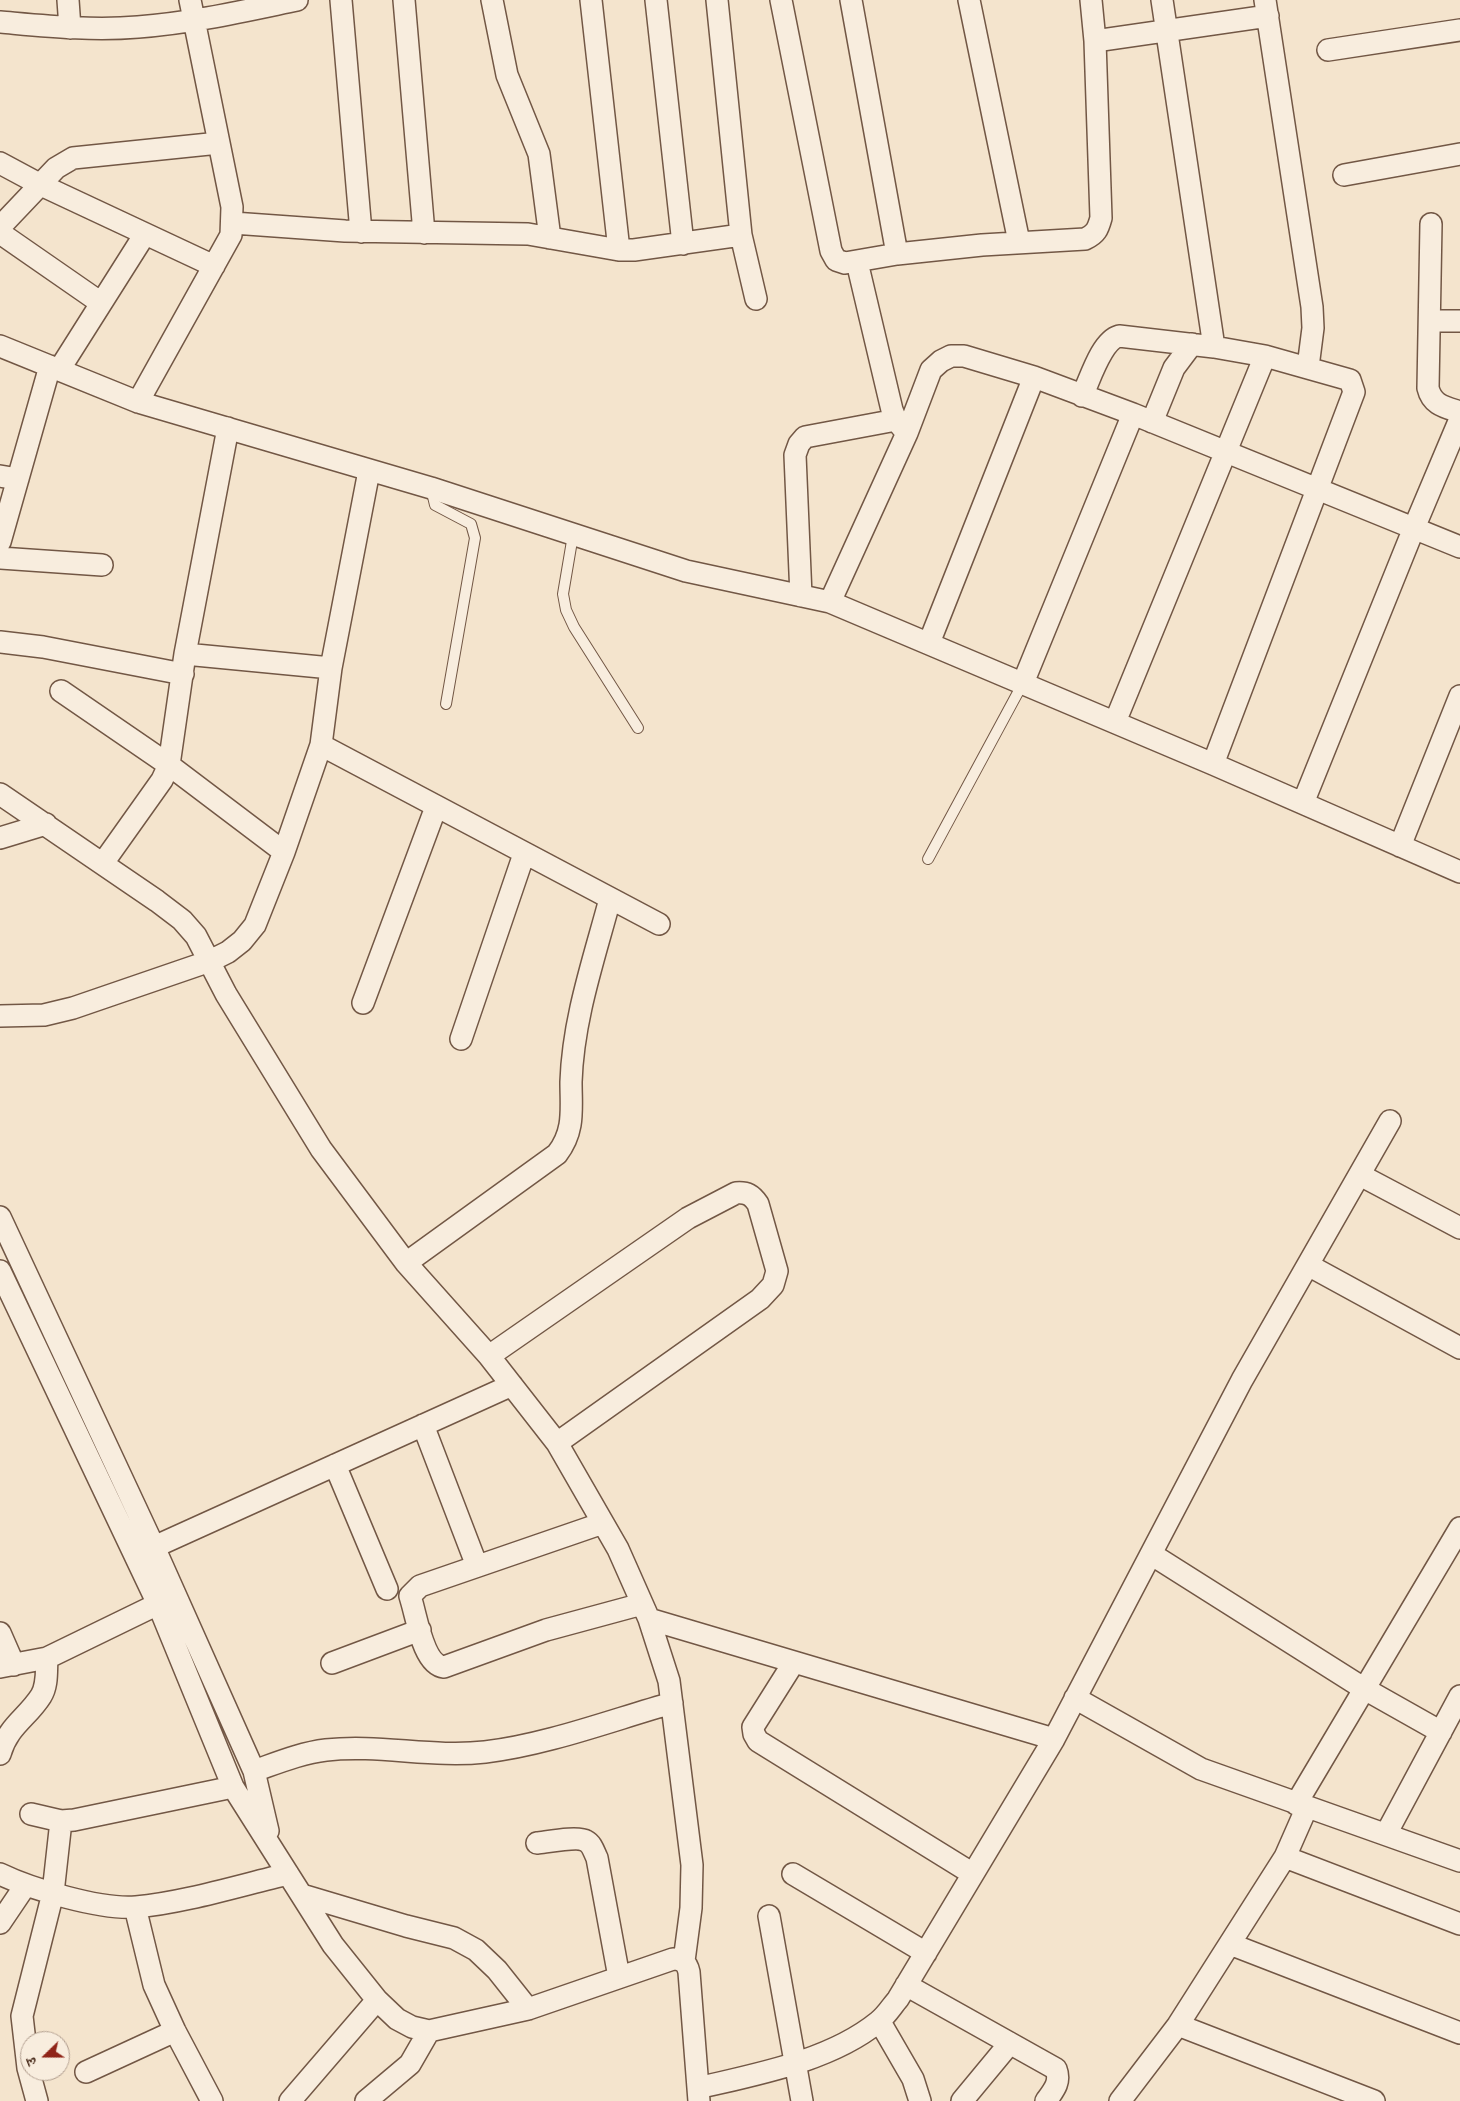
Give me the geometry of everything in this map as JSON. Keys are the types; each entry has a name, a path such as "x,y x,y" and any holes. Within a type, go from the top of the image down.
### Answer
{"street":[{"path":"68,0 70,28"},
{"path":"138,402 231,235 233,223 196,21 190,0"},
{"path":"0,22 70,28 137,28 196,21 297,0"},
{"path":"341,0 361,232"},
{"path":"404,0 424,232"},
{"path":"492,0 507,75 539,154 550,238"},
{"path":"591,0 619,250"},
{"path":"656,0 683,244"},
{"path":"717,0 741,235 756,299"},
{"path":"781,0 831,252 836,260 844,263 897,254 1019,242 1086,239 1093,235 1098,228 1101,218 1095,41 1091,0"},
{"path":"851,0 897,254"},
{"path":"969,0 1019,242"},
{"path":"1162,0 1214,347"},
{"path":"1095,41 1167,30 1267,8 1312,307 1313,328 1308,367"},
{"path":"1328,50 1460,30"},
{"path":"0,227 41,186 56,168 73,158 219,143"},
{"path":"1344,175 1460,154"},
{"path":"0,162 41,186 214,266"},
{"path":"233,223 361,232 528,234 619,250 683,244 741,235"},
{"path":"1431,224 1430,396 1440,405 1460,412"},
{"path":"0,233 101,303"},
{"path":"0,542 9,477 54,368 101,303 145,234"},
{"path":"857,262 882,372 901,427"},
{"path":"1430,321 1460,321"},
{"path":"1082,396 1105,346 1113,338 1119,336 1214,347 1265,356 1350,380 1353,386 1354,392 1213,764"},
{"path":"1023,683 1142,418 1192,344"},
{"path":"0,346 138,402 432,488 686,570 830,602 1115,722 1460,872"},
{"path":"830,602 901,427 931,370 941,361 951,356 964,356 1034,377 1142,418 1460,547"},
{"path":"1115,722 1265,356"},
{"path":"929,644 1034,377"},
{"path":"1303,803 1460,419"},
{"path":"800,596 795,455 799,444 805,437 901,427"},
{"path":"103,864 162,780 169,765 184,664 228,428"},
{"path":"0,1016 44,1015 73,1008 210,962 235,946 255,925 284,852 321,745 331,668 369,470"},
{"path":"0,558 102,565"},
{"path":"0,642 184,664 331,668"},
{"path":"61,691 169,765 284,852"},
{"path":"1400,846 1460,696"},
{"path":"321,745 659,924"},
{"path":"0,794 46,824 182,920 196,936 226,994 322,1149 406,1263 489,1356 557,1443 618,1549 646,1611 668,1681 672,1703 692,1865 690,1923 684,1961 689,1972 699,2094 795,2065 855,2038 880,2022 926,1953 1054,1739 1242,1380 1390,1121"},
{"path":"363,1003 436,807"},
{"path":"0,838 46,824"},
{"path":"461,1038 524,854"},
{"path":"406,1263 557,1154 567,1141 571,1125 572,1065 575,1030 610,899"},
{"path":"1360,1175 1460,1228"},
{"path":"489,1356 688,1218 736,1193 745,1192 752,1196 758,1204 777,1271 772,1285 760,1299 557,1443"},
{"path":"0,1217 154,1546 254,1771 272,1848"},
{"path":"1308,1265 1460,1348"},
{"path":"0,1271 158,1604 233,1787 333,1945 377,2000 397,2019 412,2027 429,2031 528,2009 673,1959 684,1961"},
{"path":"154,1546 336,1466 512,1385"},
{"path":"423,1425 477,1566"},
{"path":"336,1466 386,1589"},
{"path":"603,1522 420,1586 413,1591 410,1596 429,1659 436,1666 444,1667 546,1630 646,1611 794,1662 1054,1739"},
{"path":"1120,2101 1178,2025 1286,1857 1302,1805 1363,1688 1460,1528"},
{"path":"1151,1554 1363,1688 1440,1732"},
{"path":"0,1633 7,1666 47,1658 158,1604"},
{"path":"332,1663 420,1630"},
{"path":"0,1754 9,1732 41,1696 46,1684 47,1658"},
{"path":"794,1662 754,1727 754,1734 758,1741 973,1874"},
{"path":"1386,1834 1460,1696"},
{"path":"1076,1698 1201,1769 1460,1861"},
{"path":"254,1771 306,1754 326,1750 350,1749 453,1754 520,1746 672,1703"},
{"path":"31,1814 61,1821 74,1820 233,1787"},
{"path":"37,2101 23,2040 22,2016 53,1893 61,1821"},
{"path":"537,1843 578,1839 586,1840 592,1848 597,1858 619,1977"},
{"path":"1286,1857 1460,1924"},
{"path":"0,1874 25,1886 53,1893 116,1907 135,1907 164,1903 288,1874"},
{"path":"793,1874 926,1953"},
{"path":"0,1923 25,1886"},
{"path":"302,1895 406,1926 454,1938 476,1950 497,1970 528,2009"},
{"path":"135,1907 154,1985 175,2031 212,2101"},
{"path":"770,1916 802,2101"},
{"path":"1230,1944 1460,2032"},
{"path":"906,1985 1056,2069 1059,2077 1046,2101"},
{"path":"290,2101 377,2000"},
{"path":"880,2022 913,2078 920,2101"},
{"path":"1178,2025 1374,2101"},
{"path":"86,2072 175,2031"},
{"path":"366,2101 410,2064 429,2031"},
{"path":"962,2101 1010,2043"}],"lane":[{"path":"432,488 435,505 471,524 475,538 446,704"},
{"path":"573,535 563,594 566,610 574,627 638,728"},
{"path":"928,859 1023,683"}]}
